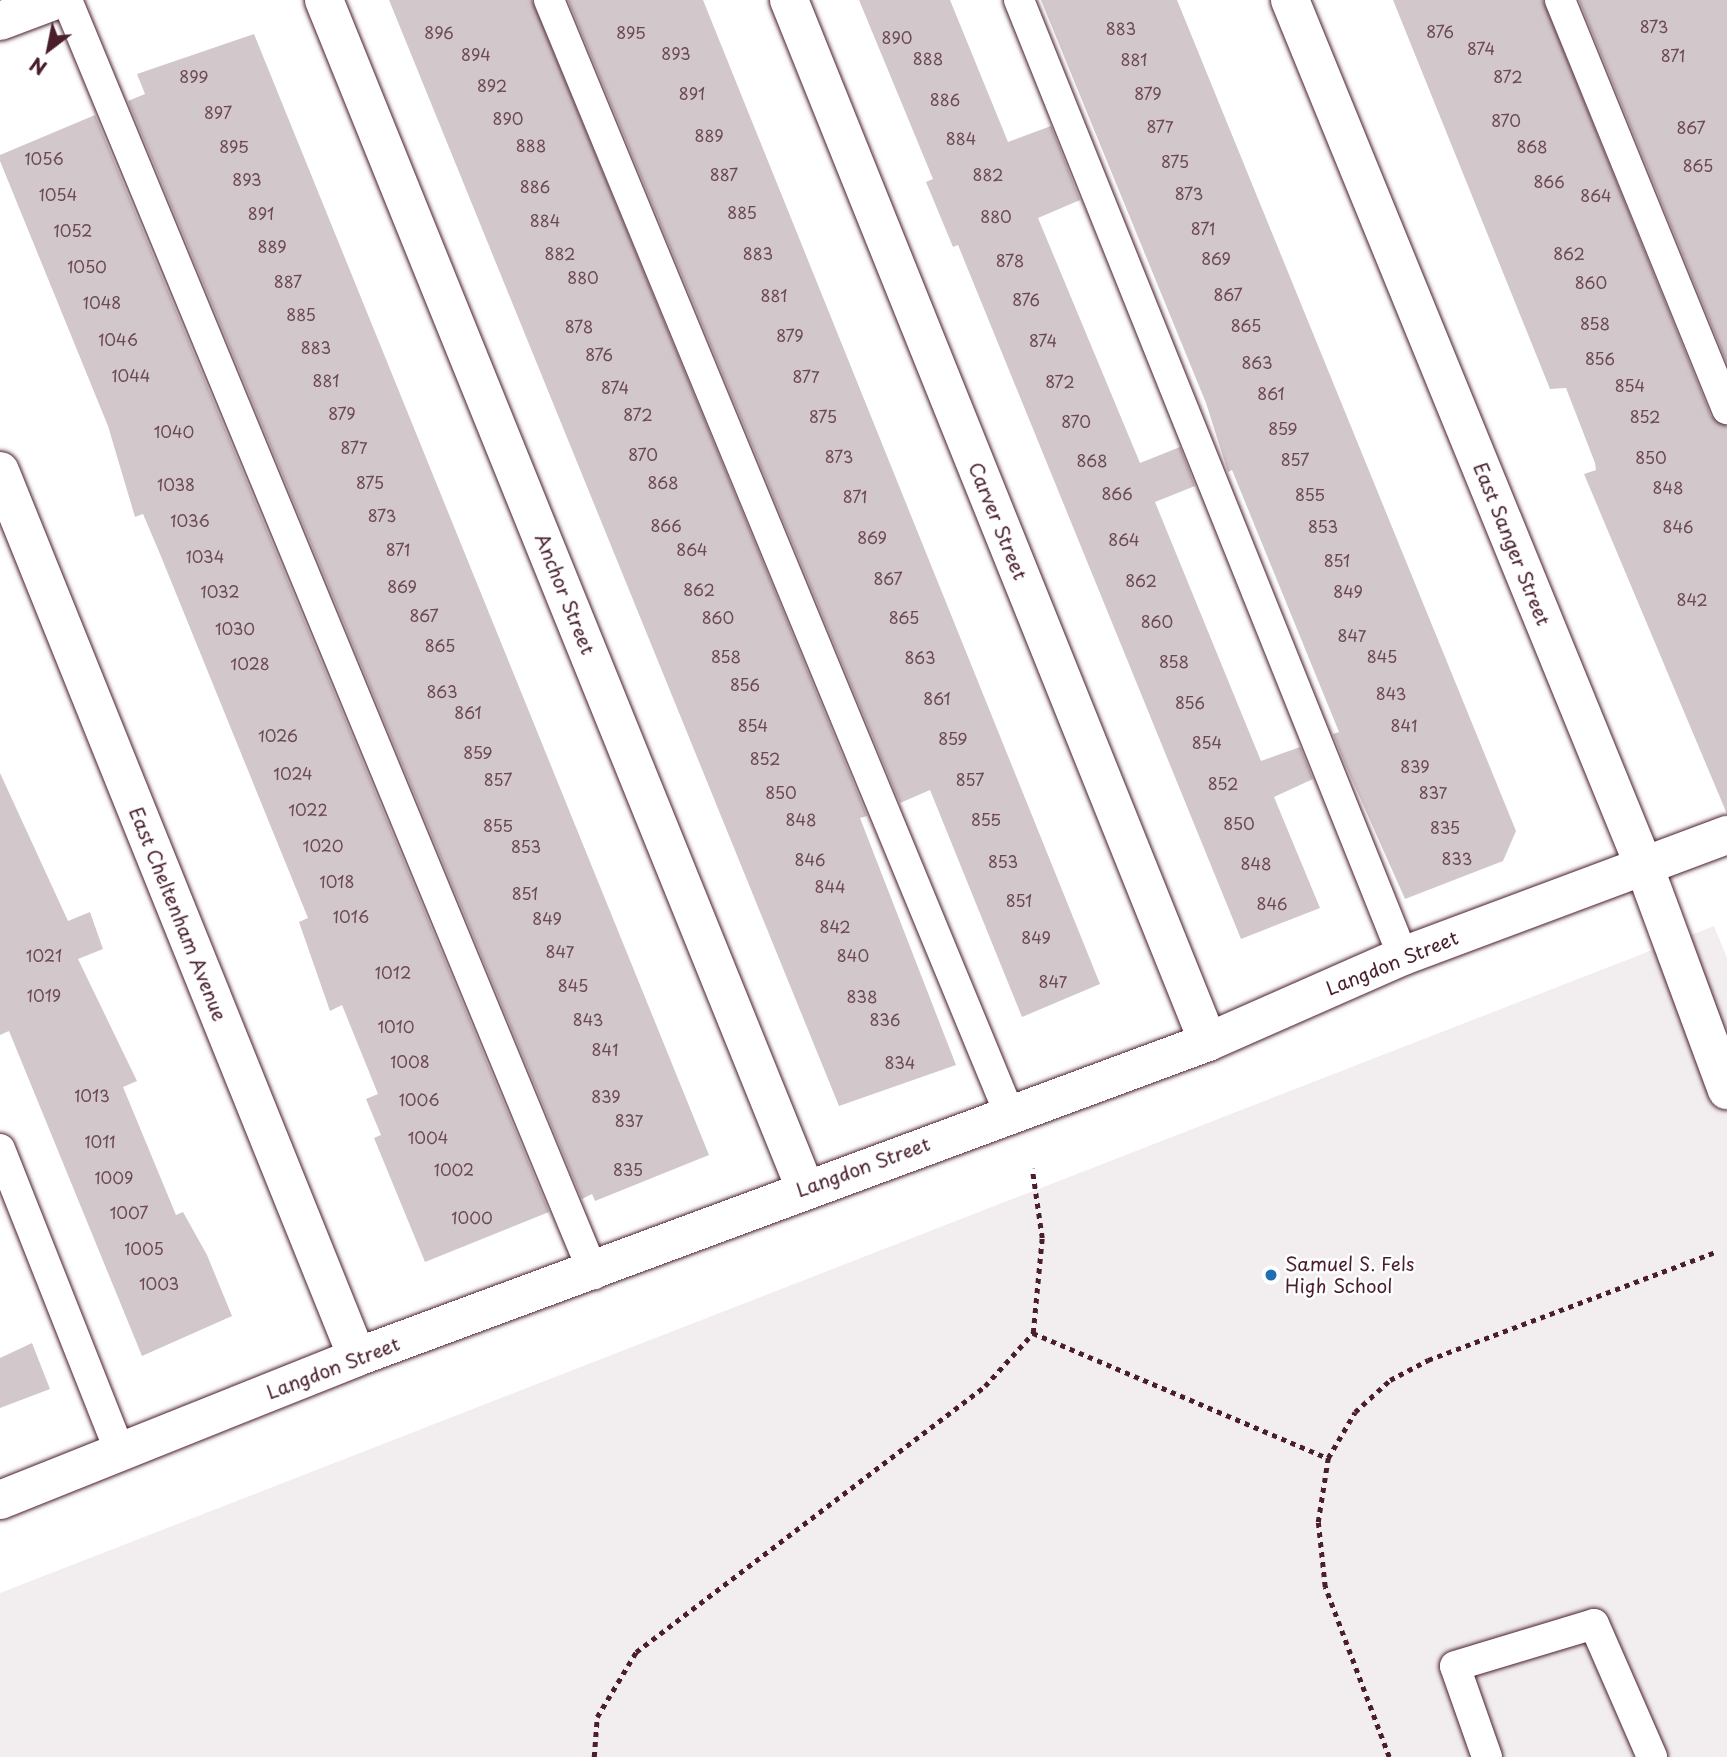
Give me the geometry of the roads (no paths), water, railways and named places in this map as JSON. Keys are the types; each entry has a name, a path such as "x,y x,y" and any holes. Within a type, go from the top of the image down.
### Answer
{"street":[{"path":"0,21 56,0"},
{"name":"Anchor Street","path":"324,0 805,1188"},
{"name":"Carver Street","path":"789,0 1208,1042"},
{"name":"East Sanger Street","path":"1290,0 1644,866 1727,1090"},
{"name":"East Cheltenham Avenue","path":"0,471 357,1357"},
{"name":"Langdon Street","path":"0,1500 121,1455 357,1357 594,1274 805,1188 1208,1042 1404,956 1727,835"}],"lane":[{"path":"67,0 594,1274"},
{"path":"549,0 1009,1113"},
{"path":"1019,0 1404,956"},
{"path":"1560,0 1727,410"},
{"path":"0,1149 121,1455"},
{"path":"1488,1757 1455,1666 1594,1624 1652,1757"}],"place":[{"name":"Samuel S. Fels High School","path":"1271,1275"}]}
